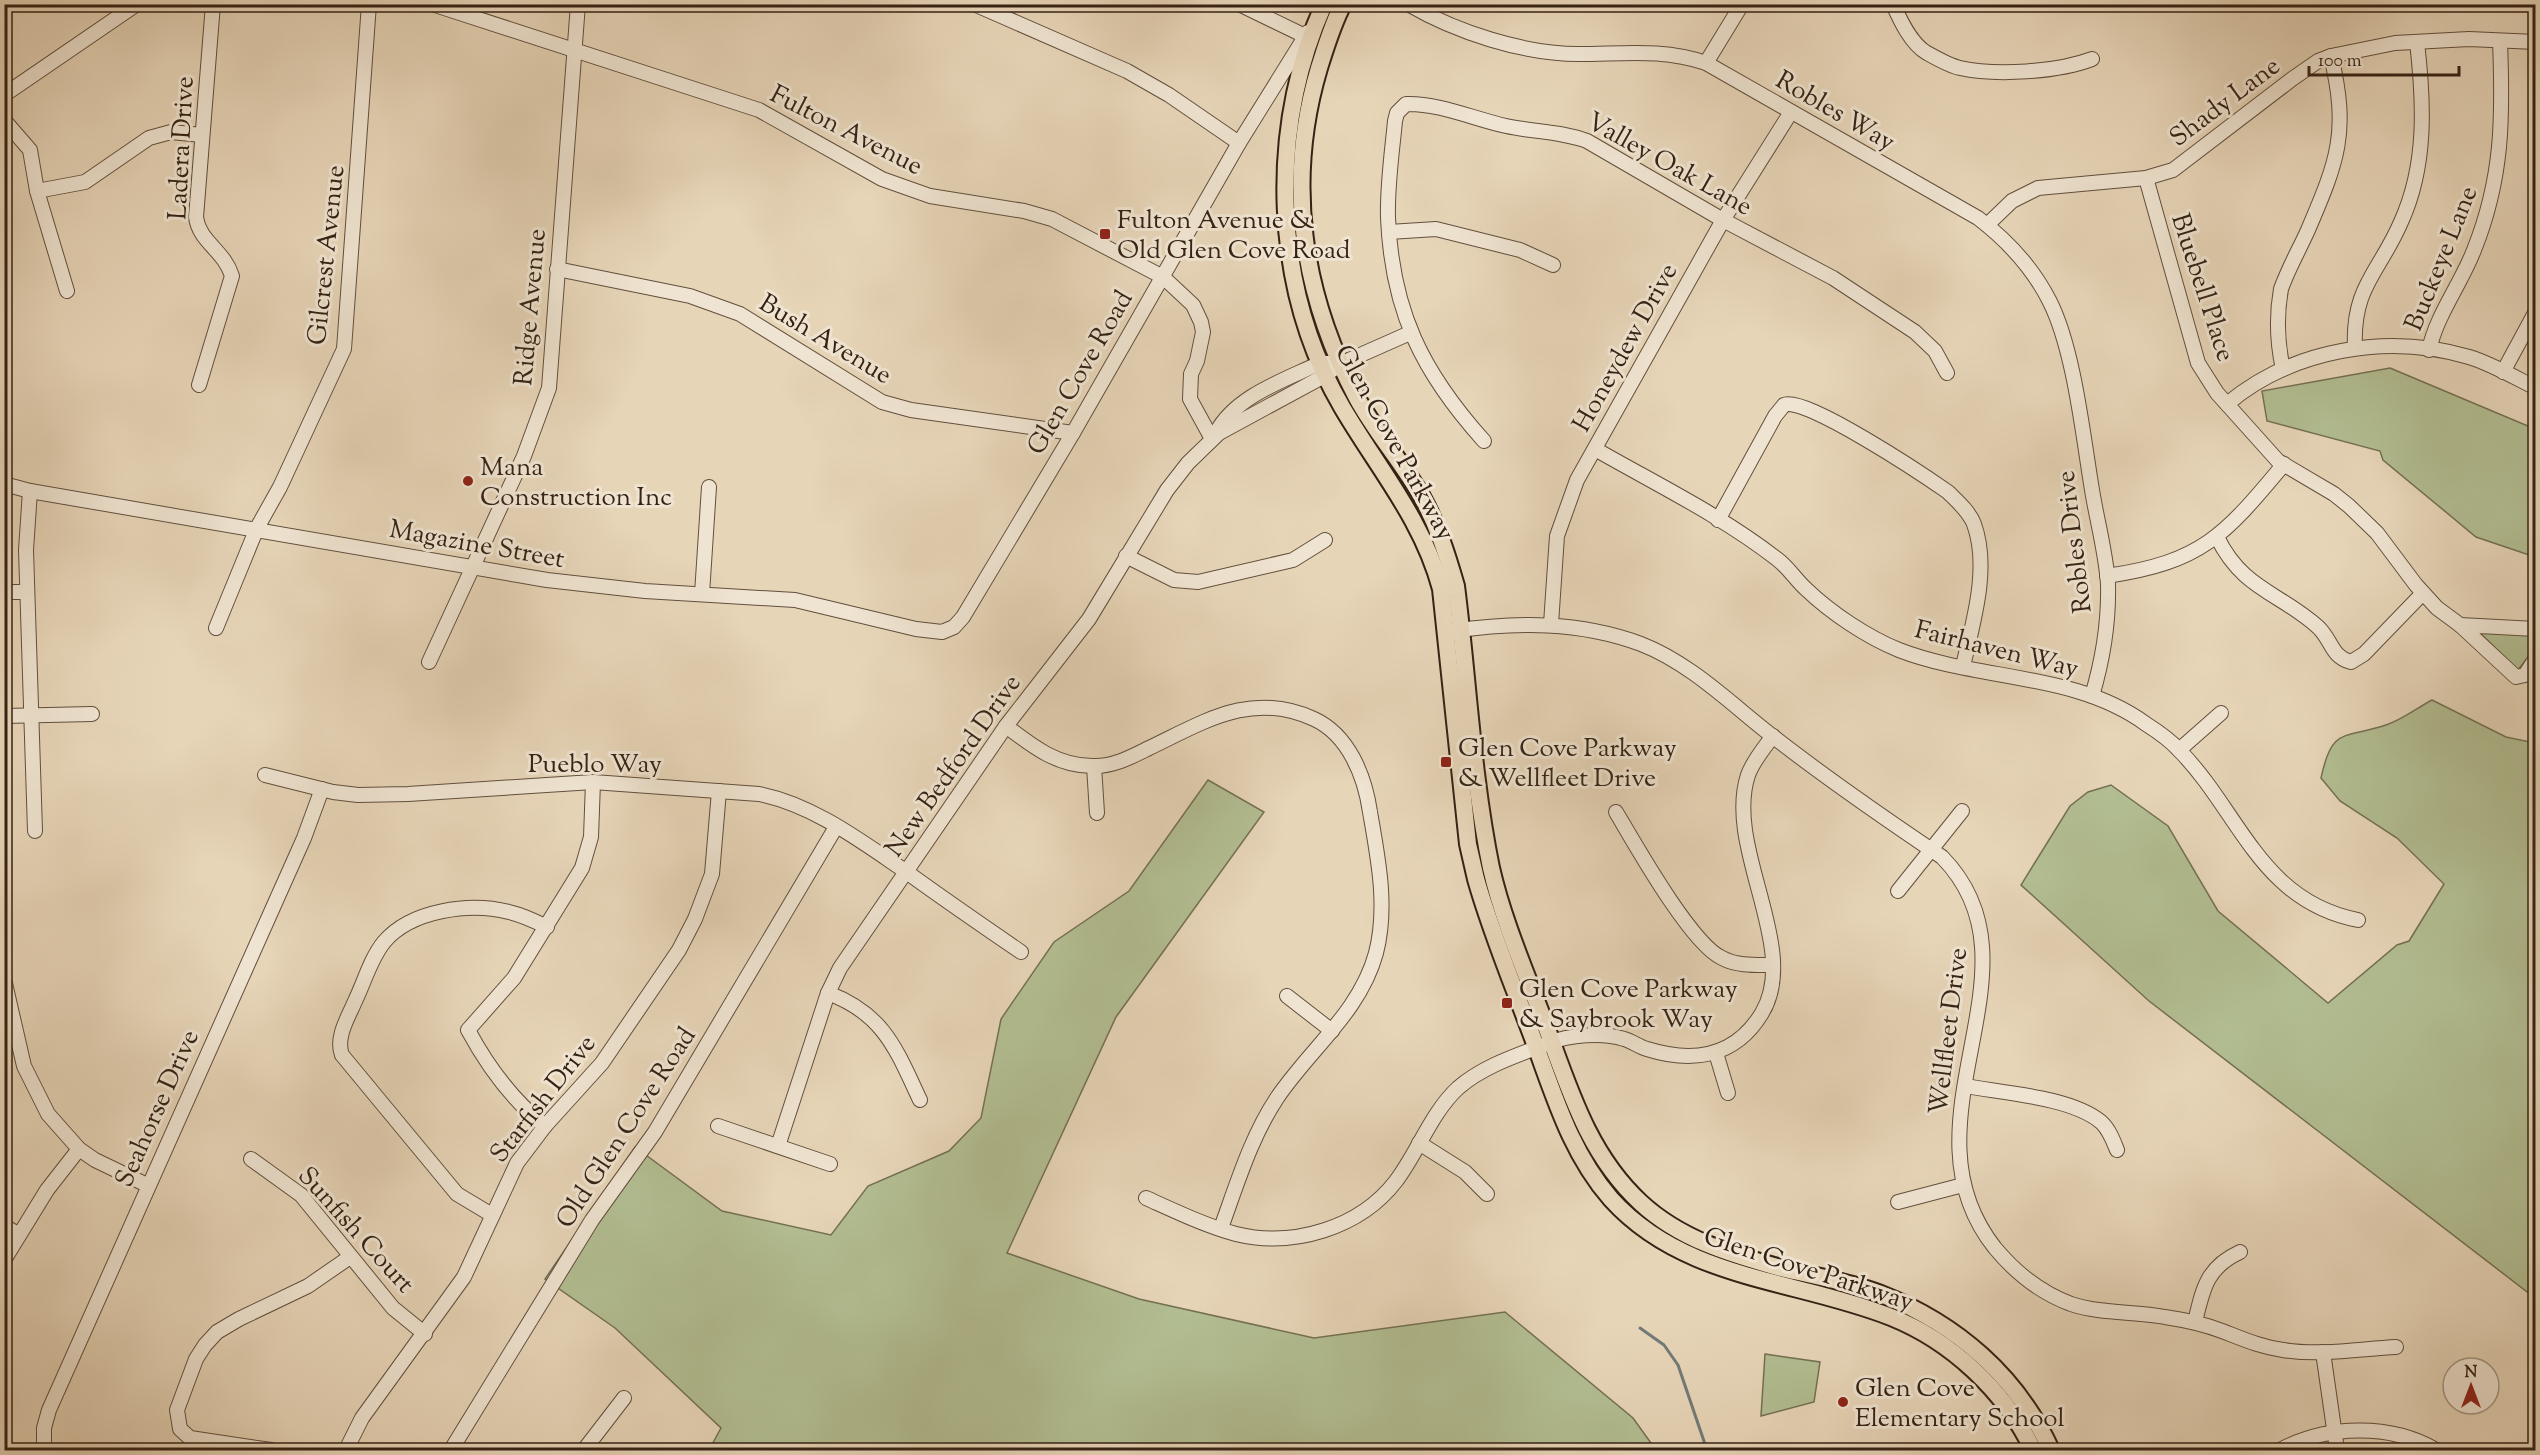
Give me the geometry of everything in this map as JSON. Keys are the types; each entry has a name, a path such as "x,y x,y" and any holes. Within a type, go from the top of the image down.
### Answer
{"main road":[{"name":"Glen Cove Parkway","path":"1343,4 1334,22 1307,114 1300,203 1305,249 1316,292 1340,364 1364,409 1422,496 1440,536 1456,586 1482,817 1492,871 1570,1138 1595,1178 1630,1217 1659,1239 1694,1259 1723,1270 1871,1310 1931,1336 1986,1382 2015,1419 2033,1450"},
{"name":"Glen Cove Parkway","path":"1324,5 1298,81 1290,135 1286,197 1289,253 1301,307 1323,369 1341,406 1407,507 1425,542 1441,589 1457,756 1468,844 1476,879 1544,1045 1590,1139 1613,1173 1642,1204 1674,1229 1707,1245 1879,1293 1942,1323 1978,1350 2004,1375 2042,1429 2051,1450"}],"street":[{"path":"4,95 137,4"},
{"name":"Ladera Drive","path":"199,385 232,276 221,253 200,233 197,225 213,4"},
{"name":"Gilcrest Avenue","path":"216,628 257,528 280,487 344,349 369,4"},
{"name":"Fulton Avenue","path":"432,4 759,110 865,171 902,187 945,200 1008,208 1052,219 1163,277 1193,305 1201,322 1203,332 1189,388 1190,399 1212,439"},
{"name":"Ridge Avenue","path":"429,662 544,405 551,374 578,4"},
{"path":"974,4 1127,71 1169,95 1239,143"},
{"path":"1239,4 1305,36"},
{"name":"Robles Way","path":"1408,4 1427,15 1502,43 1577,54 1621,51 1678,55 1706,63 1988,225 2026,263 2050,302 2067,354 2086,452"},
{"path":"1706,63 1742,4"},
{"path":"1893,4 1899,18 1925,52 1959,68 2002,71 2065,68 2092,59"},
{"name":"Glen Cove Road","path":"942,632 954,627 963,617 1073,433 1239,143 1324,5"},
{"name":"Buckeye Lane","path":"2429,351 2444,308 2462,279 2475,248 2497,179 2503,106 2500,41"},
{"path":"2355,348 2354,322 2358,302 2402,221 2421,156 2421,76 2417,42"},
{"name":"Shady Lane","path":"1988,225 2012,201 2038,188 2146,178 2173,170 2318,61 2331,56 2395,43 2535,42"},
{"path":"2283,369 2277,343 2277,311 2281,290 2336,160 2341,135 2339,91 2331,56"},
{"name":"Valley Oak Lane","path":"1484,441 1440,387 1410,333 1394,275 1388,216 1395,121 1401,107 1413,104 1508,126 1567,134 1587,141 1723,220 1833,278 1915,332 1935,351 1947,373"},
{"name":"Honeydew Drive","path":"1551,624 1560,523 1577,480 1723,220 1791,112"},
{"path":"4,120 30,150 37,191 67,291"},
{"path":"37,191 85,182 149,138 171,132 202,135"},
{"name":"Bluebell Place","path":"2146,178 2198,363 2227,404 2284,465 2334,494 2349,506 2377,533 2437,608 2460,625 2516,677 2525,675 2535,658"},
{"path":"1389,232 1436,229 1520,250 1553,265"},
{"name":"Bush Avenue","path":"557,269 690,296 740,314 793,345 864,393 890,405 1073,433"},
{"path":"2504,372 2535,311"},
{"name":"New Bedford Drive","path":"778,1146 828,993 840,968 1006,726 1089,619 1167,490 1212,439 1221,422 1255,394 1340,364 1410,333"},
{"path":"2227,404 2283,369 2322,354 2355,348 2412,348 2468,357 2535,388"},
{"path":"1718,520 1775,416 1784,405 1797,404 1831,419 1948,492 1974,523 1980,565 1975,614 1963,666"},
{"name":"Fairhaven Way","path":"1595,449 1718,520 1780,561 1807,590 1866,632 1898,649 2092,696 2145,722 2179,750 2264,864 2316,907 2335,915 2358,920"},
{"name":"Robles Drive","path":"2086,452 2106,576 2108,615 2104,655 2092,696"},
{"path":"2106,576 2165,565 2194,553 2217,537 2246,511 2284,465"},
{"name":"Magazine Street","path":"4,484 30,491 599,587 795,600 916,629 942,632"},
{"path":"702,594 709,487"},
{"path":"30,491 27,592 33,716 35,831"},
{"path":"2217,537 2238,570 2256,586 2304,614 2325,633 2335,655 2341,660 2351,662 2364,654 2423,593"},
{"path":"1126,556 1174,580 1198,582 1293,560 1325,540"},
{"path":"4,592 27,592"},
{"name":"Wellfleet Drive","path":"1444,632 1551,624 1584,629 1640,644 1700,679 1773,736 1947,862 1963,882 1978,914 1982,930 1982,968 1959,1130 1963,1185 1976,1217 2008,1264 2027,1280 2071,1304 2102,1311 2150,1314 2195,1322 2255,1345 2282,1350 2323,1352 2396,1347"},
{"path":"2460,625 2535,629"},
{"path":"1006,726 1043,753 1059,760 1095,766 1130,757 1219,716 1263,705 1299,712 1325,724 1347,747 1362,777 1380,870 1382,909 1376,952 1369,972 1350,1007 1287,1084 1269,1111 1255,1137 1221,1228"},
{"path":"2179,750 2221,713"},
{"path":"4,716 92,714"},
{"path":"1146,1198 1244,1235 1284,1238 1342,1224 1384,1195 1457,1089 1494,1065 1544,1045 1601,1035 1623,1038 1644,1048 1676,1057 1716,1053 1738,1040 1752,1028 1763,1011 1773,981 1765,916 1744,826 1748,775 1773,736"},
{"path":"1095,766 1097,813"},
{"name":"Pueblo Way","path":"266,775 358,795 593,782 719,791 778,798 800,806 837,827 1021,952"},
{"path":"545,1126 521,1107 480,1052 468,1030 514,978 582,868 588,851 593,782"},
{"name":"Seahorse Drive","path":"44,1450 49,1410 147,1185 280,892 322,789"},
{"name":"Starfish Drive","path":"345,1450 362,1418 464,1277 517,1163 545,1126 608,1054 679,950 695,919 712,874 719,791"},
{"path":"1898,891 1962,811"},
{"path":"1616,812 1654,874 1708,948 1722,958 1745,965 1772,965"},
{"name":"Old Glen Cove Road","path":"451,1450 592,1220 655,1132 837,827"},
{"path":"492,1215 457,1194 437,1173 342,1055 340,1039 376,953 391,935 405,925 427,915 479,909 510,912 547,927"},
{"path":"4,979 24,1066 48,1114 79,1149 95,1160 147,1185"},
{"path":"828,993 859,1007 875,1020 900,1059 920,1100"},
{"path":"1287,996 1332,1031"},
{"path":"1716,1053 1728,1093"},
{"path":"1965,1086 2064,1104 2100,1121 2108,1129 2117,1150"},
{"path":"718,1126 830,1164"},
{"path":"1419,1143 1465,1172 1487,1194"},
{"path":"4,1260 18,1234 79,1149"},
{"name":"Sunfish Court","path":"251,1159 301,1195 393,1308 424,1334"},
{"path":"1898,1202 1963,1185"},
{"path":"4,1226 18,1234"},
{"path":"2195,1322 2207,1281 2222,1261 2240,1252"},
{"path":"271,1450 190,1438 180,1429 177,1410 196,1359 217,1332 238,1318 308,1286 350,1257"},
{"path":"2323,1352 2337,1450"},
{"path":"584,1450 624,1398"},
{"path":"2280,1450 2308,1438 2334,1433 2381,1432 2406,1437 2436,1450"}],"green space":[{"path":"2390,368 2535,429 2535,557 2476,537 2383,460 2380,451 2267,421 2262,391"},
{"path":"2479,632 2535,634 2535,648 2518,670"},
{"path":"2432,700 2506,737 2535,743 2535,1298 2149,1001 2021,885 2070,806 2088,792 2111,785 2168,826 2218,911 2328,1003 2397,945 2409,941 2444,884 2397,838 2340,801 2321,778 2325,761 2335,742 2342,737 2392,723"},
{"path":"1208,780 1264,812 1116,1017 1007,1253 1139,1299 1314,1338 1505,1312 1633,1418 1656,1450 709,1450 721,1428 615,1328 545,1279 635,1147 722,1211 831,1235 868,1186 949,1151 981,1118 1001,1019 1054,942 1129,891"},
{"path":"1765,1354 1820,1362 1814,1402 1761,1416"}],"waterway":[{"path":"1640,1328 1664,1345 1678,1365 1707,1450"}],"place":[{"name":"Fulton Avenue & Old Glen Cove Road","path":"1105,234"},
{"name":"Mana Construction Inc","path":"468,481"},
{"name":"Glen Cove Parkway & Wellfleet Drive","path":"1446,762"},
{"name":"Glen Cove Parkway & Saybrook Way","path":"1507,1003"},
{"name":"Glen Cove Elementary School","path":"1843,1402"}]}
